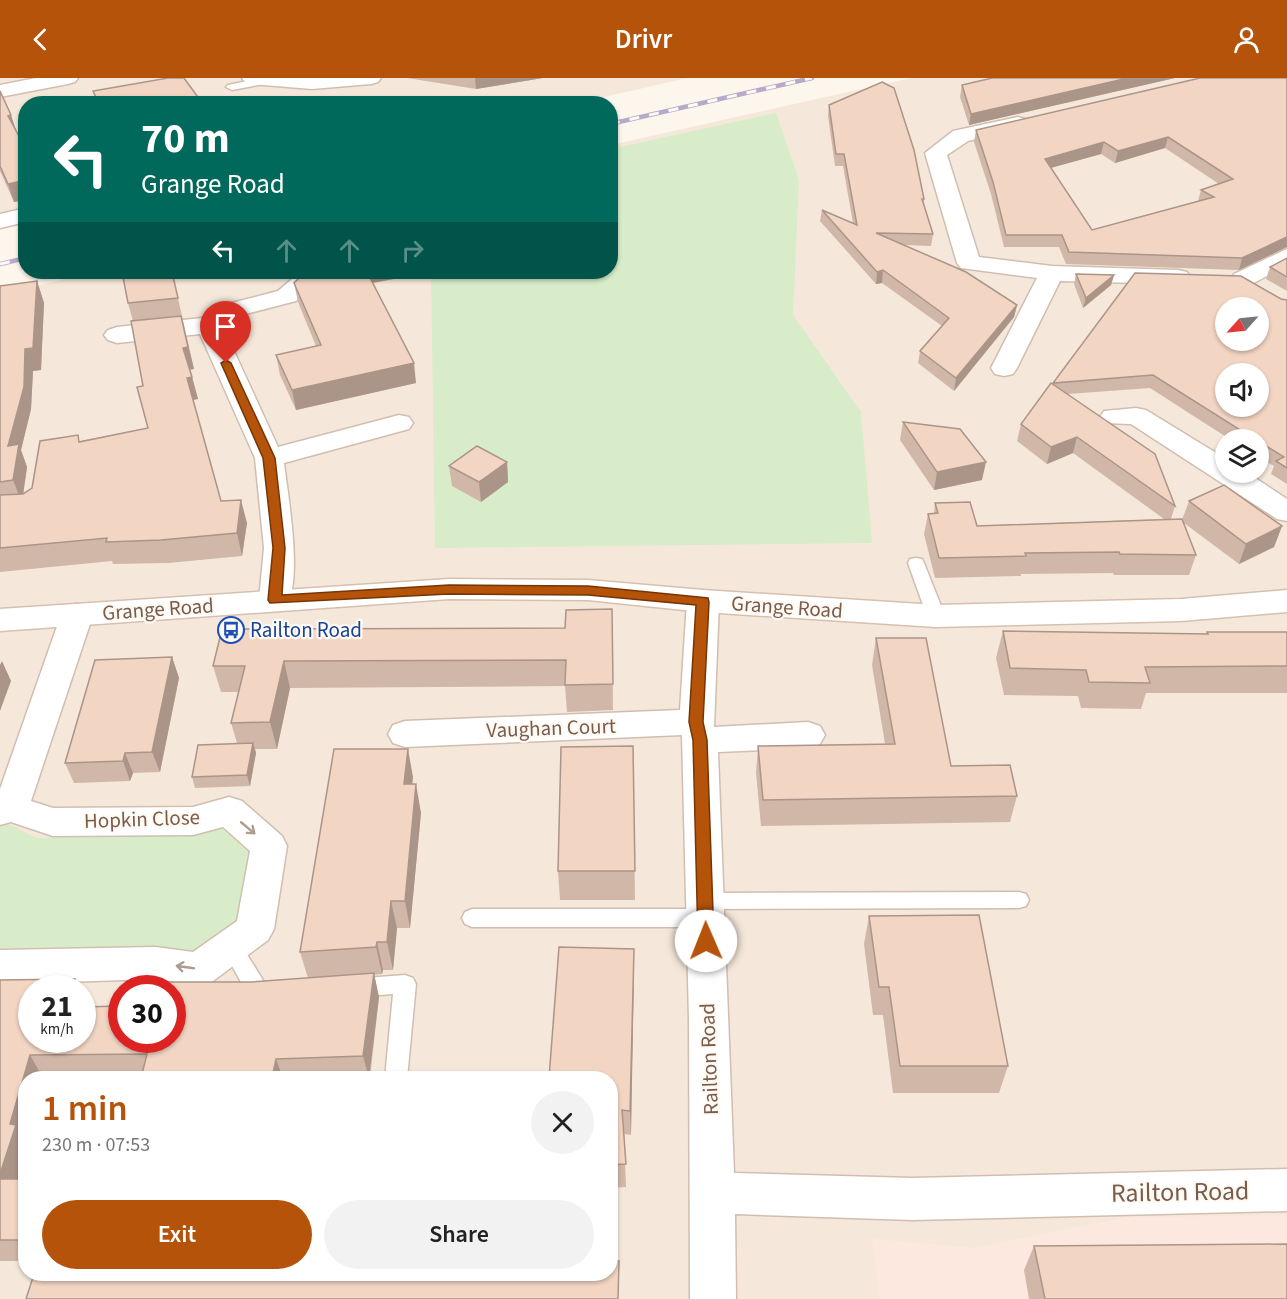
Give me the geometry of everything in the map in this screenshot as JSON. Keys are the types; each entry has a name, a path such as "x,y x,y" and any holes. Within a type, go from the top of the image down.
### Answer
{"street":[{"path":"0,91 68,78"},
{"path":"261,79 303,85 342,83 370,78"},
{"path":"1041,117 961,136 936,153 969,263 1052,273 1219,278 1269,294"},
{"path":"0,220 18,217"},
{"path":"1219,278 1287,256"},
{"path":"1004,368 1052,273"},
{"path":"117,335 209,325 229,311 287,296 304,279"},
{"path":"209,325 269,458 279,548 275,600"},
{"path":"1114,417 1136,416 1164,431 1215,465"},
{"path":"269,458 399,423"},
{"path":"1243,483 1287,512"},
{"name":"Grange Road","path":"0,620 449,589 588,590 703,602 936,616 1181,610 1287,601"},
{"name":"Railton Road","path":"703,602 698,731 713,1193 713,1299"},
{"name":"Hopkin Close","path":"0,967 156,963 199,969 255,929 269,846 228,811 193,821 53,822 5,810 77,615"},
{"name":"Vaughan Court","path":"405,734 698,731 808,735"},
{"name":"Railton Road","path":"713,1193 912,1199 1287,1190"}],"lane":[{"path":"232,87 261,79"},
{"path":"916,563 936,616"},
{"path":"472,918 1019,900"},
{"path":"231,946 260,995 294,992"},
{"path":"327,990 405,984 397,1071"}],"shaded area":[{"path":"0,78 687,78 609,96 18,96 18,224 0,228"},
{"path":"911,78 1287,78 1287,1299 0,1299 0,295 64,279 618,279 618,143"},
{"path":"1287,1215 1287,1299 880,1299 872,1239 974,1248 1121,1218"}],"green space":[{"path":"776,113 799,180 793,315 861,412 872,543 435,548 431,279 618,279 618,147"},
{"path":"6,823 37,838 195,835 218,825 253,853 238,925 193,953 169,947 0,948 0,826"}],"building":[{"path":"168,78 184,78 197,96 95,96 93,91"},
{"path":"992,78 1128,78 971,114 962,85"},
{"path":"1200,78 1287,78 1287,237 1242,258 1069,252 1062,235 1006,235 993,182 976,130","holes":["1168,137 1233,179 1201,190 1214,197 1092,230 1045,159 1104,142 1118,151"]},
{"path":"882,82 894,88 914,150 924,199 922,199 933,234 876,233 966,272 1017,305 956,378 920,351 949,318 883,270 877,272 822,210 857,225 844,154 836,154 829,105"},
{"path":"0,91 11,115 8,116 18,134 18,182 8,184 0,166"},
{"path":"1287,258 1287,277 1270,267"},
{"path":"1135,273 1241,276 1281,299 1287,300 1287,468 1276,461 1284,457 1269,448 1269,429 1239,429 1220,417 1269,417 1269,363 1215,363 1215,414 1153,375 1053,383"},
{"path":"1076,274 1114,275 1086,298"},
{"path":"123,279 174,279 178,298 128,303"},
{"path":"298,279 371,279 414,363 292,390 276,355 321,345 294,283"},
{"path":"37,281 33,348 25,349 24,387 8,446 19,444 13,480 0,482 0,286"},
{"path":"181,316 188,347 183,348 192,377 187,378 221,501 241,500 237,533 106,542 107,538 0,548 0,495 23,494 32,488 40,441 78,435 79,442 148,428 137,387 143,386 131,321"},
{"path":"1051,383 1155,454 1175,506 1077,437 1051,447 1021,424"},
{"path":"903,422 960,429 986,462 937,472"},
{"path":"477,446 507,462 479,482 449,466"},
{"path":"1224,485 1282,526 1246,544 1189,501"},
{"path":"970,502 977,526 1182,519 1196,555 1120,554 1119,552 1025,553 1026,556 939,558 928,514 938,513 935,503"},
{"path":"612,609 613,684 565,685 566,660 284,661 270,722 231,723 245,666 213,666 222,629 565,628 566,610"},
{"path":"1003,631 1208,634 1207,632 1287,632 1287,666 1145,667 1150,683 1089,682 1086,670 1010,668"},
{"path":"876,638 926,638 951,766 1010,765 1017,796 763,800 758,746 895,744"},
{"path":"172,657 152,752 125,753 123,761 65,763 95,660"},
{"path":"253,743 247,775 192,777 198,745"},
{"path":"633,746 635,871 558,871 561,747"},
{"path":"334,749 408,749 404,784 416,784 405,901 391,901 387,942 377,942 376,947 300,952"},
{"path":"979,915 1008,1066 900,1066 889,987 879,987 869,916"},
{"path":"559,947 634,949 630,1111 622,1110 626,1164 618,1164 618,1071 550,1071"},
{"path":"374,973 363,1056 276,1059 273,1071 143,1071 147,1054 30,1055 25,1071 18,1071 18,1096 10,1124 16,1125 0,1174 0,980 18,980 18,1053 96,1053 96,1007 108,1006 108,1053 186,1053 186,982 252,982"},
{"path":"0,1179 18,1179 18,1240 0,1240"},
{"path":"1287,1244 1287,1299 1045,1299 1034,1246"},
{"path":"619,1261 618,1299 26,1299 32,1281 618,1281"}],"railway":[{"path":"618,122 812,78"},
{"path":"0,264 18,260"}],"place":[{"name":"Railton Road","path":"231,630"}],"route":[{"path":"226,363 269,458 279,548 275,600 449,589 588,590 703,602 696,722 700,740 706,941"}]}
